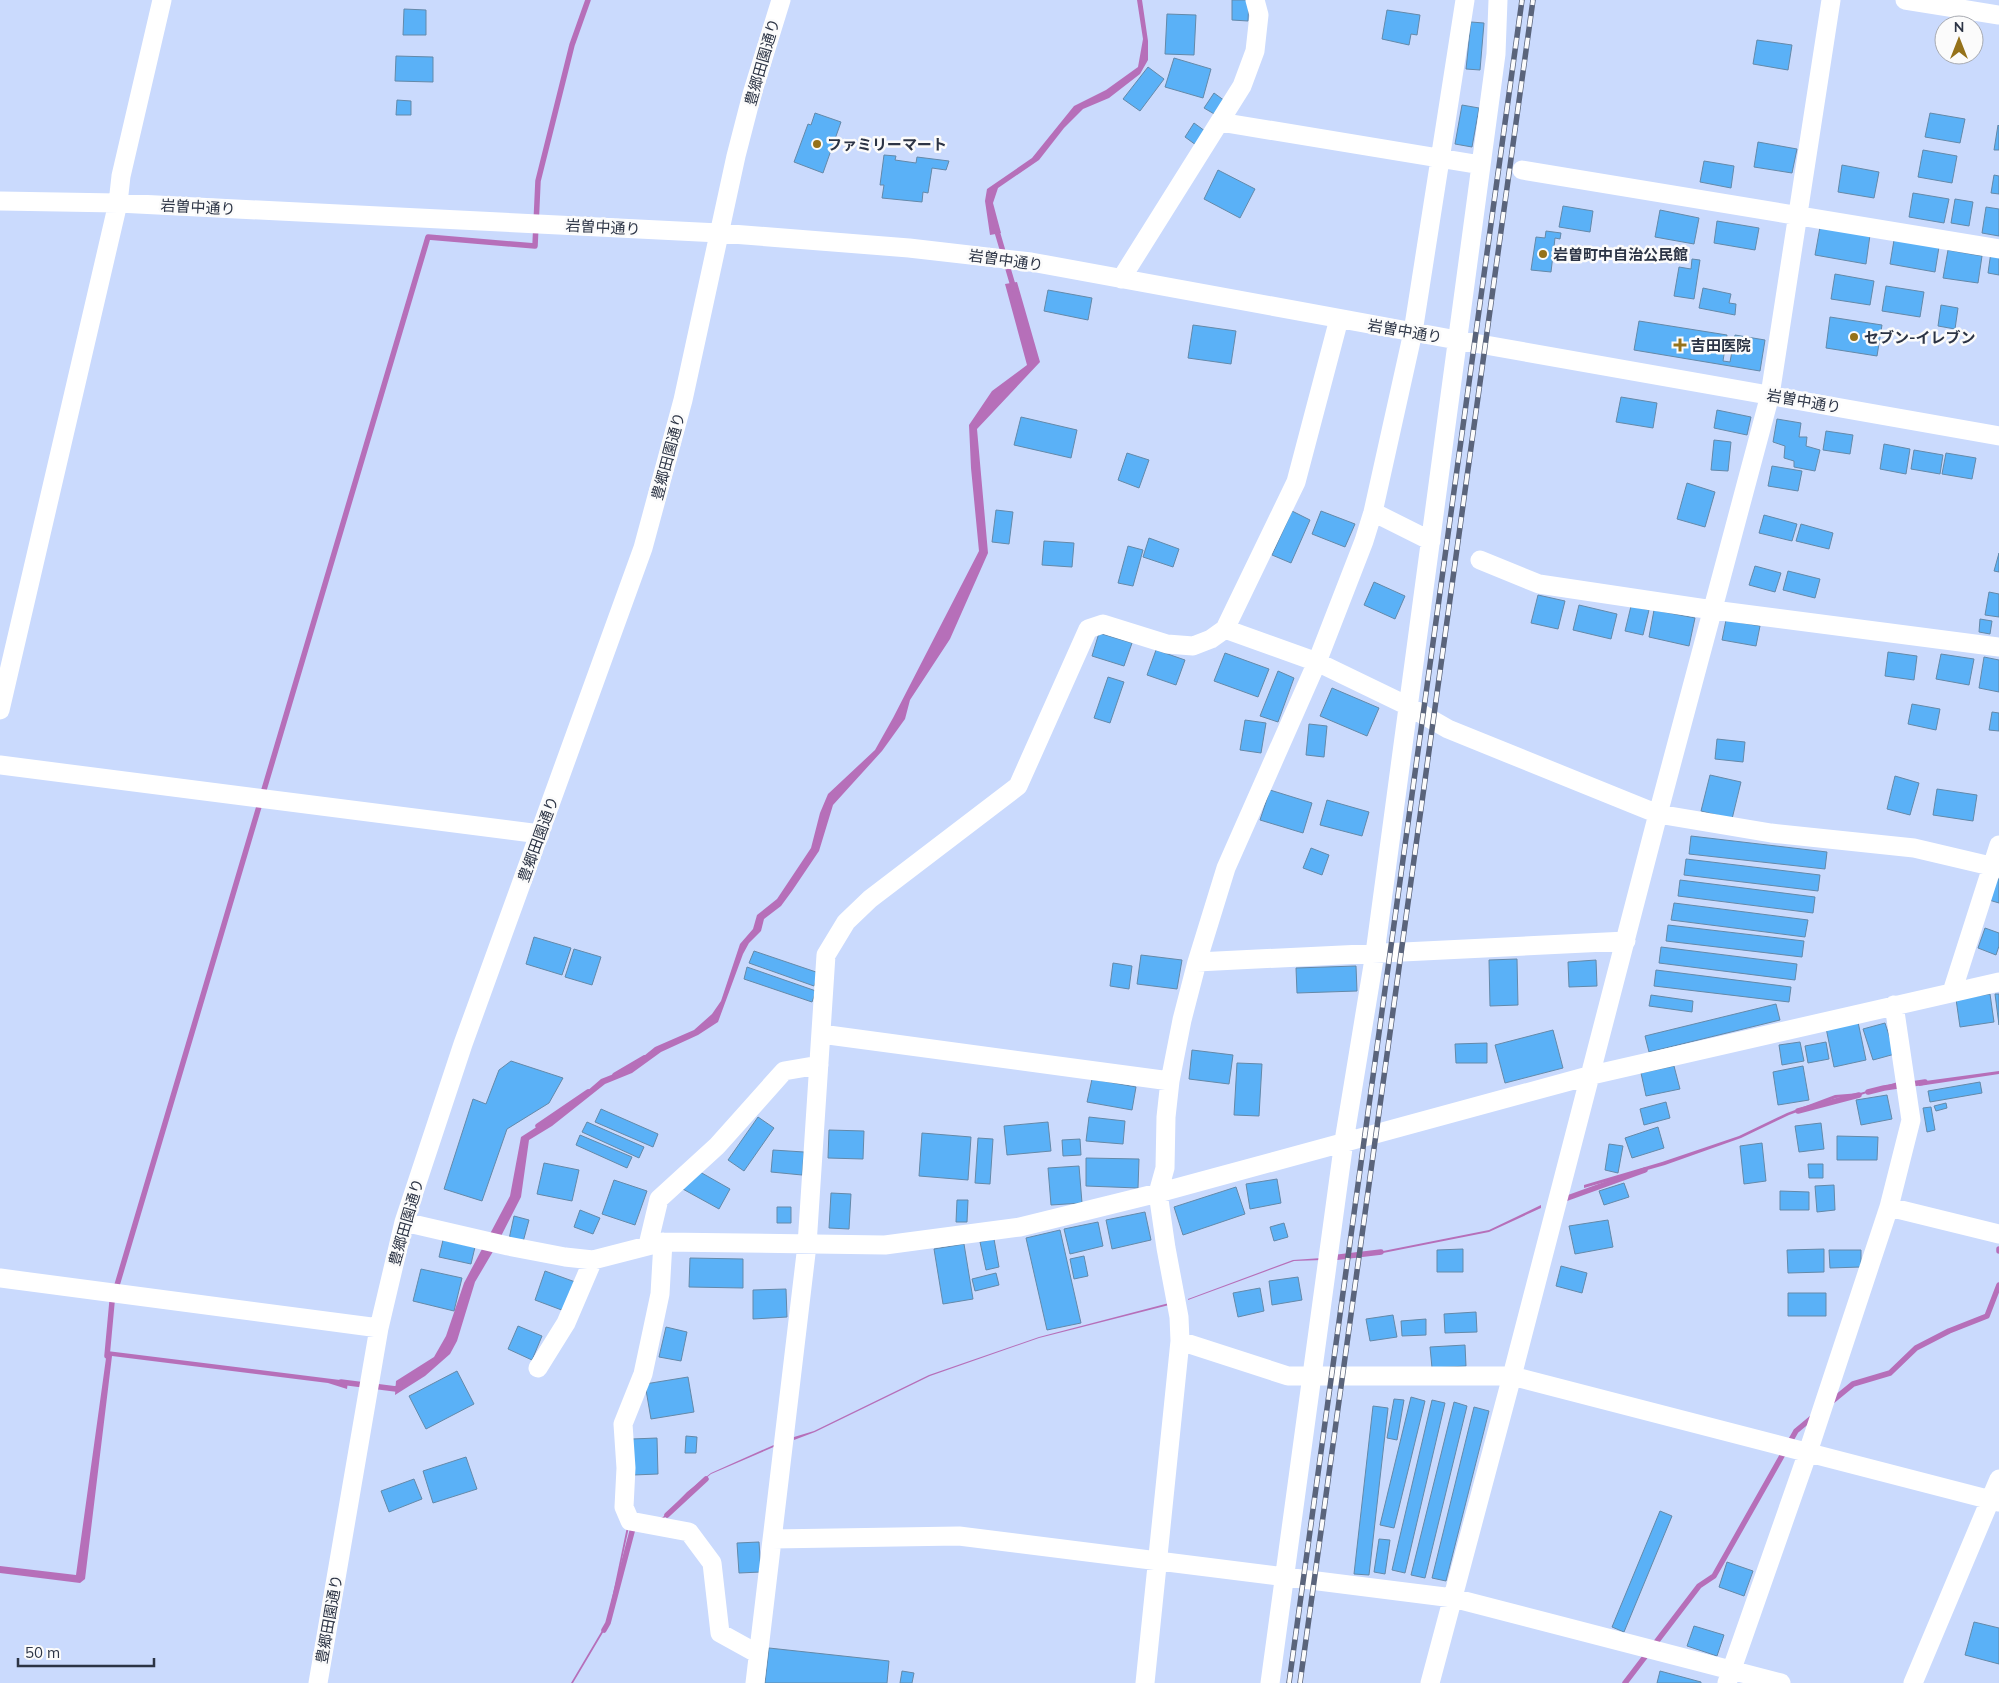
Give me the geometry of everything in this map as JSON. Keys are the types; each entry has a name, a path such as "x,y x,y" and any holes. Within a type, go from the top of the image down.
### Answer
{"street":[{"path":"0,710 118,203 121,176 162,0"},
{"name":"豊郷田園通り","path":"318,1683 379,1328 404,1222 463,1044 643,548 683,400 719,233 752,94 781,0"},
{"path":"1122,279 1242,86 1255,51 1259,15 1255,0"},
{"path":"1145,1683 1180,1342 1179,1317 1158,1193 1165,1168 1166,1116 1170,1081 1182,1020 1197,962 1226,868 1317,662 1373,512 1413,332 1465,0"},
{"path":"1270,1683 1344,1141 1375,953 1431,541 1496,54 1498,0"},
{"path":"1430,1683 1770,395 1831,0"},
{"path":"1905,0 1999,15"},
{"path":"1220,122 1481,165"},
{"path":"1522,170 1999,249"},
{"name":"岩曽中通り","path":"0,201 118,203 719,233 955,253 1031,262 1339,319 1999,436"},
{"path":"755,1683 807,1245 826,955 846,922 870,899 1018,786 1088,629 1103,624 1167,644 1193,646 1211,639 1225,629 1296,482 1339,319"},
{"path":"1373,512 1431,541"},
{"path":"1480,560 1539,584 1713,610 1999,647"},
{"path":"1225,629 1317,662 1408,706 1448,729 1658,814 1771,833 1914,848 1996,867"},
{"path":"0,765 540,834"},
{"path":"1952,992 1996,867 1999,845"},
{"path":"1197,962 1626,941"},
{"path":"404,1222 518,1248 593,1260 655,1243 885,1245 1020,1227 1158,1193 1592,1075 1999,982"},
{"path":"1729,1677 1808,1452 1889,1206 1911,1120 1894,1005"},
{"path":"820,1034 1170,1081"},
{"path":"758,1654 720,1633 712,1563 689,1532 630,1521 624,1507 626,1468 623,1424 645,1365 660,1294 655,1243 659,1199 717,1146 784,1071 819,1065"},
{"path":"1889,1206 1999,1234"},
{"path":"538,1368 566,1323 593,1260"},
{"path":"0,1278 379,1328"},
{"path":"1180,1342 1288,1376 1512,1376 1995,1501"},
{"path":"1913,1683 1995,1501 1999,1479"},
{"path":"772,1539 959,1536 1453,1598 1729,1677 1781,1683"}],"shaded area":[{"path":"1137,0 1142,0 1148,41 1148,60 1140,74 1109,98 1083,109 1064,128 1039,160 998,188 993,203 1001,233 990,235 985,201 987,189 1032,158 1074,106 1106,90 1138,67 1143,39"},
{"path":"1017,282 1040,362 977,429 988,553 950,639 910,700 905,719 882,751 833,805 819,851 781,906 764,919 761,931 749,943 743,954 718,1022 698,1035 661,1052 632,1073 605,1084 552,1126 529,1140 521,1197 475,1282 457,1341 450,1354 425,1376 395,1395 396,1381 434,1357 446,1336 464,1283 510,1196 521,1137 571,1105 601,1079 629,1068 655,1047 694,1030 712,1014 721,1001 740,944 753,929 757,915 777,899 811,848 820,813 828,794 875,750 893,718 979,551 969,425 992,391 1027,365 1005,284"},
{"path":"1999,1071 1999,1074 1919,1086 1918,1082"},
{"path":"1898,1082 1899,1085 1884,1087 1861,1095 1836,1098 1789,1115 1741,1138 1665,1165 1584,1188 1584,1185 1662,1162 1739,1136 1787,1113 1835,1095 1860,1093"},
{"path":"1541,1205 1541,1208 1489,1232 1373,1255 1373,1253 1489,1230"},
{"path":"1322,1258 1322,1260 1294,1261 1188,1300 1293,1260"},
{"path":"1173,1302 1173,1304 1039,1338 930,1376 815,1432 794,1440 794,1437 814,1431 929,1375 1039,1337"},
{"path":"107,1351 348,1381 347,1389 328,1383 112,1356 85,1579 80,1583 0,1573 0,1566 76,1575"},
{"path":"776,1444 776,1446 711,1474 688,1493 664,1518 659,1519 687,1492 711,1473"},
{"path":"627,1527 629,1527 608,1624 573,1683 571,1683 607,1622"}],"building":[{"path":"1232,0 1249,0 1248,21 1232,20"},
{"path":"404,9 426,10 426,35 403,35"},
{"path":"1387,10 1420,15 1417,35 1411,34 1409,45 1382,39"},
{"path":"1167,14 1196,15 1194,55 1165,54"},
{"path":"1471,22 1484,23 1480,70 1466,69"},
{"path":"1757,40 1792,45 1788,70 1753,64"},
{"path":"396,56 433,57 433,82 395,81"},
{"path":"1174,58 1211,69 1203,98 1165,87"},
{"path":"1148,67 1164,79 1140,111 1123,99"},
{"path":"1214,93 1225,101 1216,115 1204,108"},
{"path":"397,100 411,101 411,115 396,115"},
{"path":"1462,105 1479,108 1472,147 1455,144"},
{"name":"ファミリーマート","path":"815,113 841,122 823,173 794,162 808,124 811,125"},
{"path":"1930,113 1965,119 1960,143 1925,137"},
{"path":"1194,123 1205,131 1196,145 1185,137"},
{"path":"1998,125 1999,150 1994,150"},
{"path":"1758,142 1797,149 1792,173 1754,167"},
{"path":"1923,150 1957,156 1952,183 1918,177"},
{"path":"884,155 896,156 895,160 916,163 917,157 949,161 946,170 932,168 928,193 923,192 922,202 882,198 884,185 880,185"},
{"path":"1704,161 1734,166 1731,188 1700,182"},
{"path":"1842,165 1879,172 1874,198 1838,192"},
{"path":"1218,170 1255,189 1240,218 1204,199"},
{"path":"1994,175 1999,176 1999,194 1991,193"},
{"path":"1913,193 1949,199 1944,223 1909,217"},
{"path":"1955,199 1973,202 1969,226 1951,223"},
{"path":"1563,206 1593,211 1590,232 1559,227"},
{"path":"1986,207 1999,209 1999,236 1982,233"},
{"path":"1660,210 1699,218 1694,244 1655,237"},
{"path":"1717,221 1759,228 1755,250 1714,243"},
{"path":"1820,227 1870,235 1866,264 1815,255"},
{"name":"岩曽町中自治公民館","path":"1546,231 1561,233 1560,239 1555,238 1551,272 1531,270 1536,237 1545,238"},
{"path":"1894,240 1939,247 1935,272 1890,264"},
{"path":"1948,250 1982,256 1978,283 1943,278"},
{"path":"1991,252 1999,254 1999,275 1988,273"},
{"path":"1692,259 1700,260 1694,299 1674,296 1679,267 1691,269"},
{"path":"1835,274 1874,281 1870,305 1831,299"},
{"path":"1886,286 1924,292 1920,317 1882,311"},
{"path":"1703,288 1731,294 1729,303 1736,304 1735,315 1699,308"},
{"path":"1048,290 1092,298 1088,320 1044,311"},
{"path":"1941,305 1958,308 1955,329 1938,326"},
{"name":"セブン-イレブン","path":"1830,317 1882,325 1877,356 1826,348"},
{"name":"吉田医院","path":"1639,321 1727,335 1723,361 1730,362 1735,335 1765,340 1760,371 1634,350"},
{"path":"1193,325 1236,331 1231,364 1188,358"},
{"path":"1621,397 1657,403 1653,428 1616,422"},
{"path":"1717,410 1751,417 1747,435 1714,428"},
{"path":"1021,417 1077,430 1071,458 1014,445"},
{"path":"1777,419 1801,423 1799,437 1807,437 1806,446 1820,450 1815,471 1794,467 1794,461 1784,458 1785,446 1773,442"},
{"path":"1826,431 1853,435 1850,454 1823,450"},
{"path":"1714,440 1731,442 1728,471 1711,470"},
{"path":"1884,444 1910,449 1906,474 1880,469"},
{"path":"1914,450 1943,455 1940,474 1911,469"},
{"path":"1127,453 1149,460 1139,488 1118,480"},
{"path":"1946,453 1976,458 1972,479 1942,474"},
{"path":"1772,466 1802,471 1798,491 1768,486"},
{"path":"1687,483 1715,492 1705,527 1677,519"},
{"path":"996,510 1013,512 1009,544 992,542"},
{"path":"1292,511 1310,520 1291,563 1272,555"},
{"path":"1321,511 1355,524 1345,547 1312,534"},
{"path":"1764,515 1797,524 1792,541 1759,533"},
{"path":"1801,524 1833,533 1829,549 1796,541"},
{"path":"1149,538 1179,549 1173,567 1143,557"},
{"path":"1044,541 1074,543 1072,567 1042,565"},
{"path":"1128,546 1143,550 1133,586 1118,583"},
{"path":"1999,553 1999,572 1994,571"},
{"path":"1755,566 1781,573 1775,592 1749,585"},
{"path":"1788,571 1820,579 1815,598 1783,590"},
{"path":"1374,582 1405,596 1395,619 1364,605"},
{"path":"1989,592 1999,594 1999,617 1985,615"},
{"path":"1538,595 1565,601 1558,629 1531,623"},
{"path":"1579,605 1617,614 1611,639 1573,630"},
{"path":"1631,606 1649,610 1643,635 1625,631"},
{"path":"1654,610 1695,618 1689,646 1649,637"},
{"path":"1980,619 1992,621 1990,634 1979,632"},
{"path":"1726,620 1760,626 1756,646 1722,640"},
{"path":"1099,633 1132,643 1124,666 1092,656"},
{"path":"1156,650 1185,660 1176,685 1147,675"},
{"path":"1888,652 1917,656 1914,680 1885,676"},
{"path":"1225,653 1269,669 1258,697 1214,681"},
{"path":"1941,654 1974,659 1969,685 1936,679"},
{"path":"1984,657 1999,660 1999,692 1979,688"},
{"path":"1278,671 1294,678 1278,722 1260,716"},
{"path":"1108,677 1124,682 1110,723 1094,718"},
{"path":"1332,688 1379,708 1367,736 1320,716"},
{"path":"1912,704 1940,709 1936,730 1908,724"},
{"path":"1992,712 1999,713 1999,731 1989,730"},
{"path":"1245,720 1266,723 1261,753 1240,750"},
{"path":"1309,724 1327,726 1324,757 1306,755"},
{"path":"1717,739 1745,742 1743,762 1715,759"},
{"path":"1710,775 1741,782 1732,819 1701,811"},
{"path":"1895,776 1919,783 1910,815 1887,809"},
{"path":"1937,789 1977,795 1973,821 1933,815"},
{"path":"1270,790 1312,803 1303,833 1260,820"},
{"path":"1327,800 1369,812 1362,836 1320,825"},
{"path":"1691,836 1827,852 1825,869 1689,854"},
{"path":"1311,848 1329,855 1322,875 1303,868"},
{"path":"1686,859 1820,875 1818,891 1684,875"},
{"path":"1995,878 1999,879 1999,903 1989,900"},
{"path":"1680,880 1815,897 1813,913 1678,896"},
{"path":"1674,903 1808,920 1805,937 1671,920"},
{"path":"1668,925 1804,941 1802,957 1666,941"},
{"path":"1985,928 1999,933 1999,946 1996,955 1978,948"},
{"path":"534,937 571,948 562,975 526,964"},
{"path":"1661,947 1797,964 1795,980 1659,963"},
{"path":"574,949 601,957 592,985 565,977"},
{"path":"754,951 819,973 814,986 749,963"},
{"path":"1141,955 1182,960 1177,989 1137,984"},
{"path":"1517,959 1518,1005 1490,1006 1489,960"},
{"path":"1596,960 1597,986 1569,987 1568,962"},
{"path":"1113,963 1132,966 1129,989 1110,986"},
{"path":"1356,966 1357,991 1297,993 1296,968"},
{"path":"747,967 816,991 812,1002 744,979"},
{"path":"1656,970 1791,987 1789,1002 1654,986"},
{"path":"1990,994 1994,1022 1960,1027 1956,999"},
{"path":"1995,994 1999,994 1999,1025"},
{"path":"1651,995 1693,1001 1692,1012 1649,1006"},
{"path":"1776,1004 1780,1020 1649,1052 1645,1036"},
{"path":"1858,1022 1866,1060 1834,1067 1826,1028"},
{"path":"1885,1023 1895,1054 1873,1060 1863,1029"},
{"path":"1553,1030 1563,1068 1505,1083 1495,1045"},
{"path":"1800,1042 1804,1061 1782,1065 1779,1045"},
{"path":"1826,1042 1829,1059 1808,1063 1805,1046"},
{"path":"1487,1043 1487,1063 1456,1063 1455,1044"},
{"path":"1192,1050 1233,1055 1229,1084 1189,1079"},
{"path":"511,1061 563,1078 549,1103 507,1129 482,1201 444,1189 473,1099 486,1104 499,1070"},
{"path":"1237,1063 1262,1064 1259,1116 1234,1115"},
{"path":"1674,1066 1680,1089 1646,1096 1641,1073"},
{"path":"1803,1066 1809,1100 1778,1105 1773,1072"},
{"path":"1092,1079 1136,1087 1132,1110 1087,1102"},
{"path":"1980,1082 1982,1093 1930,1102 1928,1091"},
{"path":"1887,1095 1892,1119 1861,1125 1856,1100"},
{"path":"1666,1102 1670,1118 1644,1125 1640,1109"},
{"path":"1946,1103 1947,1108 1936,1111 1934,1106"},
{"path":"1931,1107 1935,1130 1927,1132 1923,1108"},
{"path":"601,1109 658,1134 653,1147 595,1122"},
{"path":"758,1117 774,1128 744,1171 728,1160"},
{"path":"1089,1117 1125,1121 1123,1144 1086,1141"},
{"path":"587,1122 644,1147 639,1158 582,1132"},
{"path":"1048,1122 1051,1151 1007,1155 1004,1126"},
{"path":"1821,1123 1824,1149 1799,1152 1795,1126"},
{"path":"1658,1127 1664,1148 1632,1158 1625,1138"},
{"path":"829,1130 864,1131 863,1159 828,1158"},
{"path":"922,1133 971,1137 968,1180 919,1176"},
{"path":"580,1135 632,1157 627,1168 576,1145"},
{"path":"1837,1136 1878,1137 1877,1160 1837,1160"},
{"path":"978,1138 993,1139 990,1184 975,1183"},
{"path":"1080,1139 1081,1155 1063,1156 1062,1140"},
{"path":"1762,1143 1766,1181 1744,1184 1740,1146"},
{"path":"1609,1144 1623,1146 1618,1173 1605,1170"},
{"path":"773,1150 804,1152 802,1175 771,1172"},
{"path":"1086,1158 1139,1159 1138,1188 1086,1186"},
{"path":"544,1163 579,1170 572,1201 537,1194"},
{"path":"1808,1164 1823,1164 1823,1178 1809,1178"},
{"path":"1079,1166 1082,1203 1051,1205 1048,1168"},
{"path":"693,1168 730,1189 719,1209 681,1188"},
{"path":"1277,1179 1281,1203 1250,1209 1246,1184"},
{"path":"614,1180 647,1191 635,1225 602,1214"},
{"path":"1624,1183 1629,1197 1604,1205 1599,1191"},
{"path":"1834,1185 1835,1210 1817,1212 1815,1186"},
{"path":"1236,1187 1245,1214 1183,1235 1174,1207"},
{"path":"1780,1191 1809,1192 1809,1210 1780,1210"},
{"path":"831,1193 851,1194 849,1229 829,1228"},
{"path":"957,1200 968,1200 967,1222 956,1222"},
{"path":"777,1207 791,1207 791,1223 777,1223"},
{"path":"580,1210 600,1218 593,1234 574,1227"},
{"path":"1145,1212 1151,1240 1112,1249 1106,1220"},
{"path":"514,1216 529,1220 523,1242 509,1239"},
{"path":"1608,1220 1613,1247 1575,1254 1569,1226"},
{"path":"1098,1222 1103,1246 1070,1254 1064,1229"},
{"path":"1284,1223 1288,1237 1274,1241 1270,1227"},
{"path":"1060,1230 1081,1323 1047,1330 1026,1238"},
{"path":"994,1239 999,1267 986,1270 980,1242"},
{"path":"443,1240 475,1247 471,1264 439,1257"},
{"path":"964,1244 973,1299 943,1304 934,1249"},
{"path":"1463,1249 1463,1272 1437,1272 1437,1250"},
{"path":"1824,1249 1824,1272 1788,1273 1787,1250"},
{"path":"1829,1250 1861,1250 1861,1267 1830,1268"},
{"path":"1084,1256 1088,1276 1074,1279 1070,1259"},
{"path":"690,1258 743,1259 743,1288 689,1287"},
{"path":"1561,1266 1587,1273 1582,1293 1556,1286"},
{"path":"421,1269 462,1278 454,1311 413,1301"},
{"path":"545,1271 578,1283 567,1312 535,1300"},
{"path":"996,1273 999,1285 975,1291 972,1279"},
{"path":"1298,1277 1302,1300 1272,1305 1269,1281"},
{"path":"1260,1288 1264,1311 1238,1317 1233,1293"},
{"path":"786,1289 787,1317 753,1319 753,1290"},
{"path":"1788,1293 1826,1293 1826,1316 1788,1316"},
{"path":"1476,1312 1477,1332 1445,1333 1444,1314"},
{"path":"1393,1315 1397,1337 1370,1341 1366,1319"},
{"path":"1426,1319 1426,1335 1402,1336 1401,1321"},
{"path":"518,1326 542,1336 532,1360 508,1349"},
{"path":"666,1327 687,1332 681,1361 659,1357"},
{"path":"1465,1345 1466,1366 1432,1368 1430,1347"},
{"path":"457,1371 474,1404 426,1429 409,1396"},
{"path":"688,1377 694,1412 651,1419 645,1384"},
{"path":"1411,1397 1425,1401 1394,1528 1380,1525"},
{"path":"1394,1399 1404,1400 1397,1440 1387,1438"},
{"path":"1432,1400 1445,1403 1405,1573 1392,1570"},
{"path":"1454,1402 1467,1406 1425,1578 1411,1575"},
{"path":"1373,1406 1388,1408 1369,1575 1354,1574"},
{"path":"1474,1407 1489,1411 1446,1581 1432,1578"},
{"path":"686,1436 697,1437 696,1453 685,1453"},
{"path":"657,1438 658,1474 633,1475 632,1439"},
{"path":"466,1457 477,1489 433,1503 423,1471"},
{"path":"414,1479 422,1499 389,1512 381,1491"},
{"path":"1660,1511 1672,1516 1624,1632 1612,1627"},
{"path":"1379,1539 1390,1540 1385,1574 1374,1572"},
{"path":"759,1542 761,1572 739,1573 737,1543"},
{"path":"1727,1562 1753,1571 1744,1596 1719,1587"},
{"path":"1974,1622 1999,1628 1999,1664 1965,1655"},
{"path":"1694,1626 1724,1635 1717,1656 1687,1646"},
{"path":"769,1648 889,1661 887,1683 765,1683"},
{"path":"902,1671 914,1673 912,1683 900,1683"},
{"path":"1660,1671 1701,1682 1701,1683 1657,1683"}],"waterway":[{"path":"107,1356 112,1302 428,237 535,246 538,181 572,45 588,0"},
{"path":"996,228 1014,289"},
{"path":"615,1075 644,1058"},
{"path":"1868,1092 1925,1082"},
{"path":"538,1126 588,1092"},
{"path":"1798,1111 1859,1095"},
{"path":"1562,1200 1645,1170"},
{"path":"1331,1258 1381,1252"},
{"path":"1831,1402 1853,1384 1890,1373 1916,1348 1949,1331 1987,1316 1999,1285"},
{"path":"341,1382 396,1389 400,1386"},
{"path":"1625,1683 1699,1586 1714,1576 1796,1431 1814,1416"},
{"path":"667,1515 706,1479"},
{"path":"604,1630 608,1623 634,1524"}],"railway":[{"path":"1289,1683 1522,0"},
{"path":"1300,1683 1533,0"}],"place":[{"name":"ファミリーマート","path":"817,144"},
{"name":"岩曽町中自治公民館","path":"1543,254"},
{"name":"セブン-イレブン","path":"1854,337"},
{"name":"吉田医院","path":"1680,345"}]}
